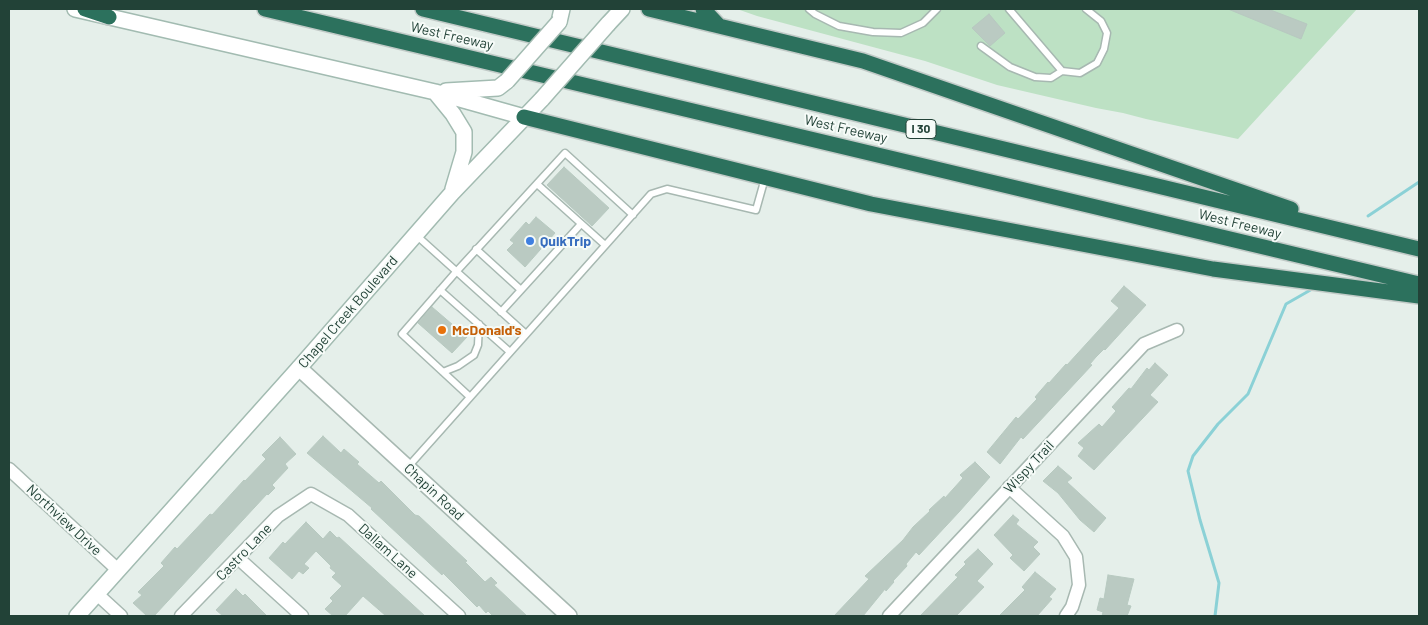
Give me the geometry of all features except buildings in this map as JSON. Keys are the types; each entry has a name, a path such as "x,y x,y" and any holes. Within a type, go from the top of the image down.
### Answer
{"highway":[{"path":"85,9 109,17"},
{"name":"West Freeway","path":"265,9 1419,284"},
{"name":"West Freeway","path":"423,9 1419,249"},
{"path":"649,9 863,62 1284,206 1419,249"},
{"path":"703,9 719,26"},
{"path":"524,117 871,204 1213,269 1419,296"}],"main road":[{"path":"75,9 435,92 524,117"},
{"name":"Chapel Creek Boulevard","path":"76,616 299,368 452,193 542,99 622,9"},
{"path":"435,92 498,88 507,81 561,15"},
{"path":"435,92 453,114 464,132 464,152 452,193"},
{"name":"Chapin Road","path":"299,368 569,616"}],"street":[{"name":"Wispy Trail","path":"889,616 1144,344 1177,330"},
{"name":"Northview Drive","path":"9,469 118,570"},
{"path":"1009,487 1062,536 1076,557 1079,584 1072,607 1066,616"},
{"name":"Castro Lane","path":"181,616 278,516 311,494"},
{"name":"Dallam Lane","path":"311,494 348,515 459,616"},
{"path":"238,558 302,616"},
{"path":"97,594 121,616"}],"lane":[{"path":"809,9 839,26 873,32 901,33 923,23 937,9"},
{"path":"1009,9 1062,71"},
{"path":"981,46 1010,67 1035,77 1051,78 1062,71 1080,73 1097,63 1104,49 1107,33 1101,21 1086,9"},
{"path":"470,397 402,334 456,272 565,153 633,215"},
{"path":"407,468 651,194 667,188 756,210 765,177"},
{"path":"537,184 605,246"},
{"path":"501,312 581,224"},
{"path":"416,235 526,334"},
{"path":"476,250 521,290"},
{"path":"440,290 510,352"},
{"path":"442,372 458,366 474,355 478,345 479,324"}],"green space":[{"path":"737,9 1357,9 1238,139 997,85 925,61"}],"waterway":[{"path":"1368,216 1419,182"},
{"path":"1215,616 1219,583 1200,520 1188,471 1193,456 1218,424 1248,394 1286,304 1314,288"}],"place":[{"name":"QuikTrip","path":"530,241"},
{"name":"McDonald's","path":"442,330"}]}
